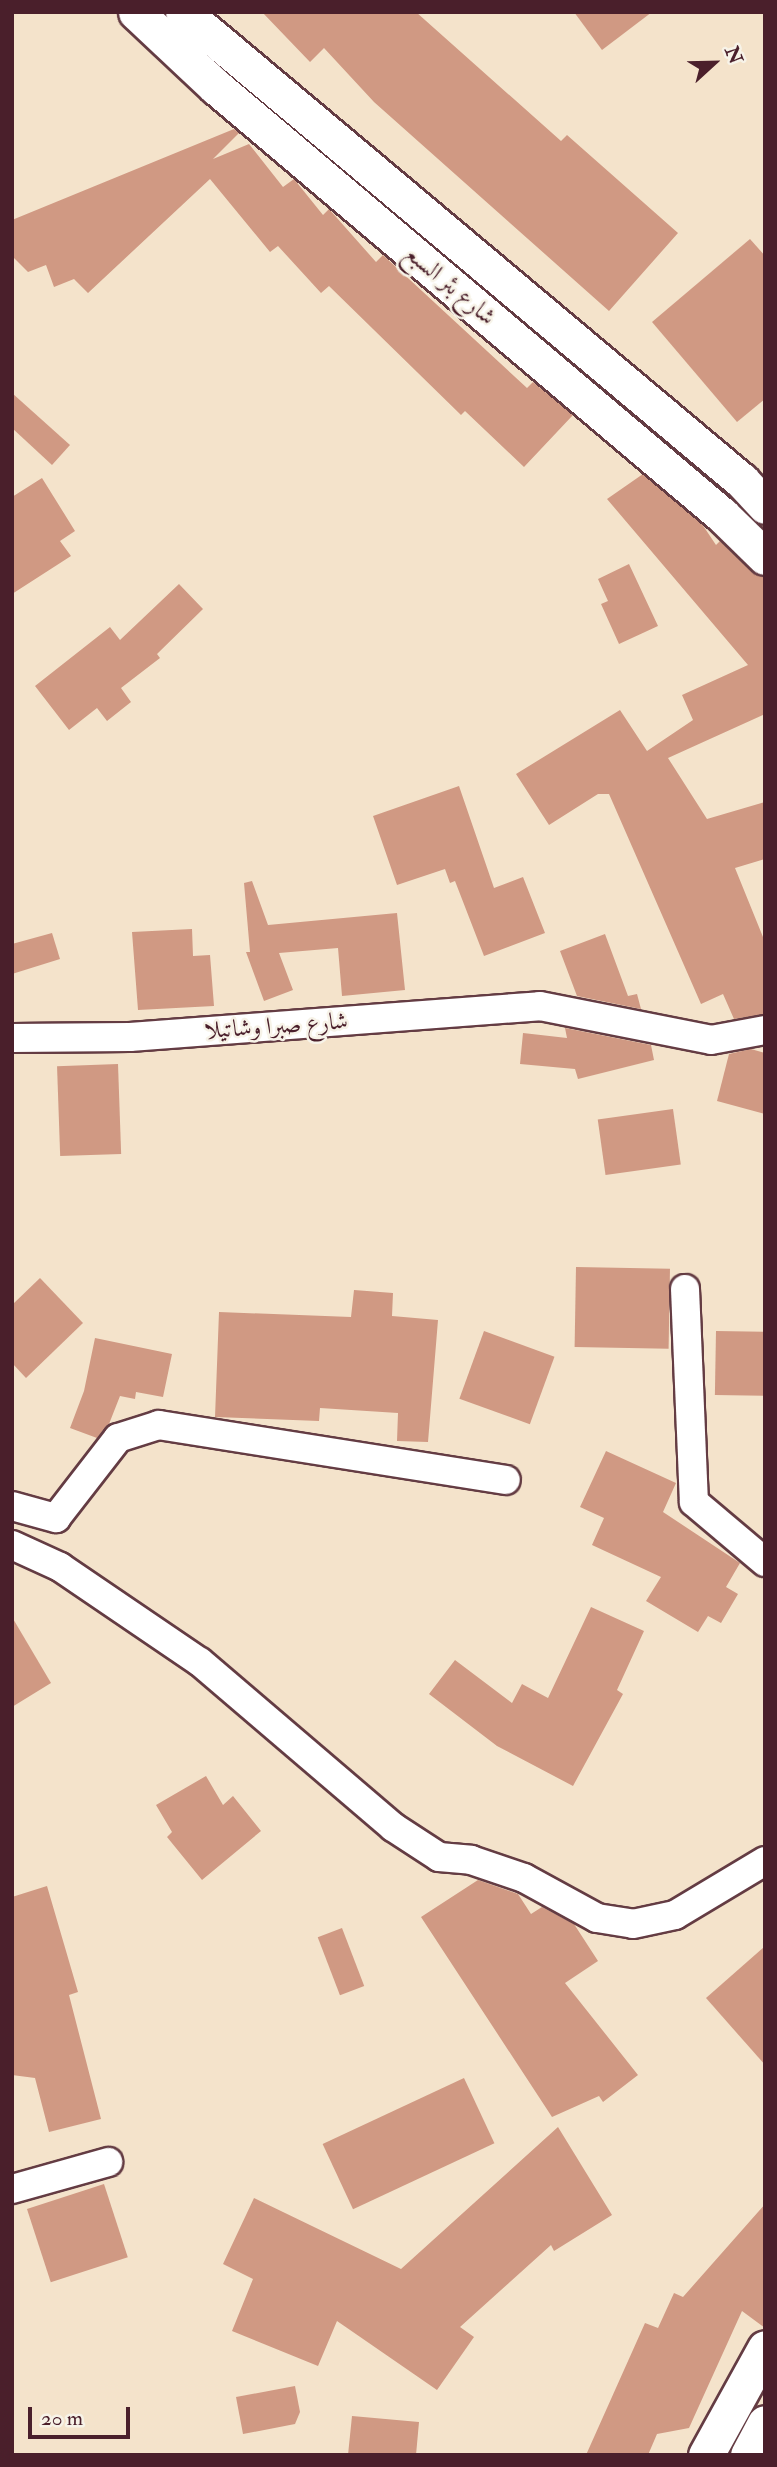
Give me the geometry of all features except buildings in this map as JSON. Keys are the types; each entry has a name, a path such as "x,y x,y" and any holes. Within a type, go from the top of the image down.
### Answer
{"street":[{"name":"شارع بئر السبع","path":"183,12 742,481 765,506"},
{"name":"شارع بئر السبع","path":"136,14 216,87 722,515 765,557"},
{"name":"شارع صبرا وشاتيلا","path":"12,1038 130,1037 540,1006 711,1040 765,1030"},
{"path":"685,1289 694,1502 765,1562"},
{"path":"12,1506 56,1518 118,1438 159,1425 506,1480"},
{"path":"12,1545 60,1567 200,1662 393,1827 439,1857 471,1860 511,1874 597,1918 633,1924 675,1916 765,1861"},
{"path":"12,2189 108,2162"},
{"path":"706,2455 765,2348"},
{"path":"748,2455 765,2423"}]}
